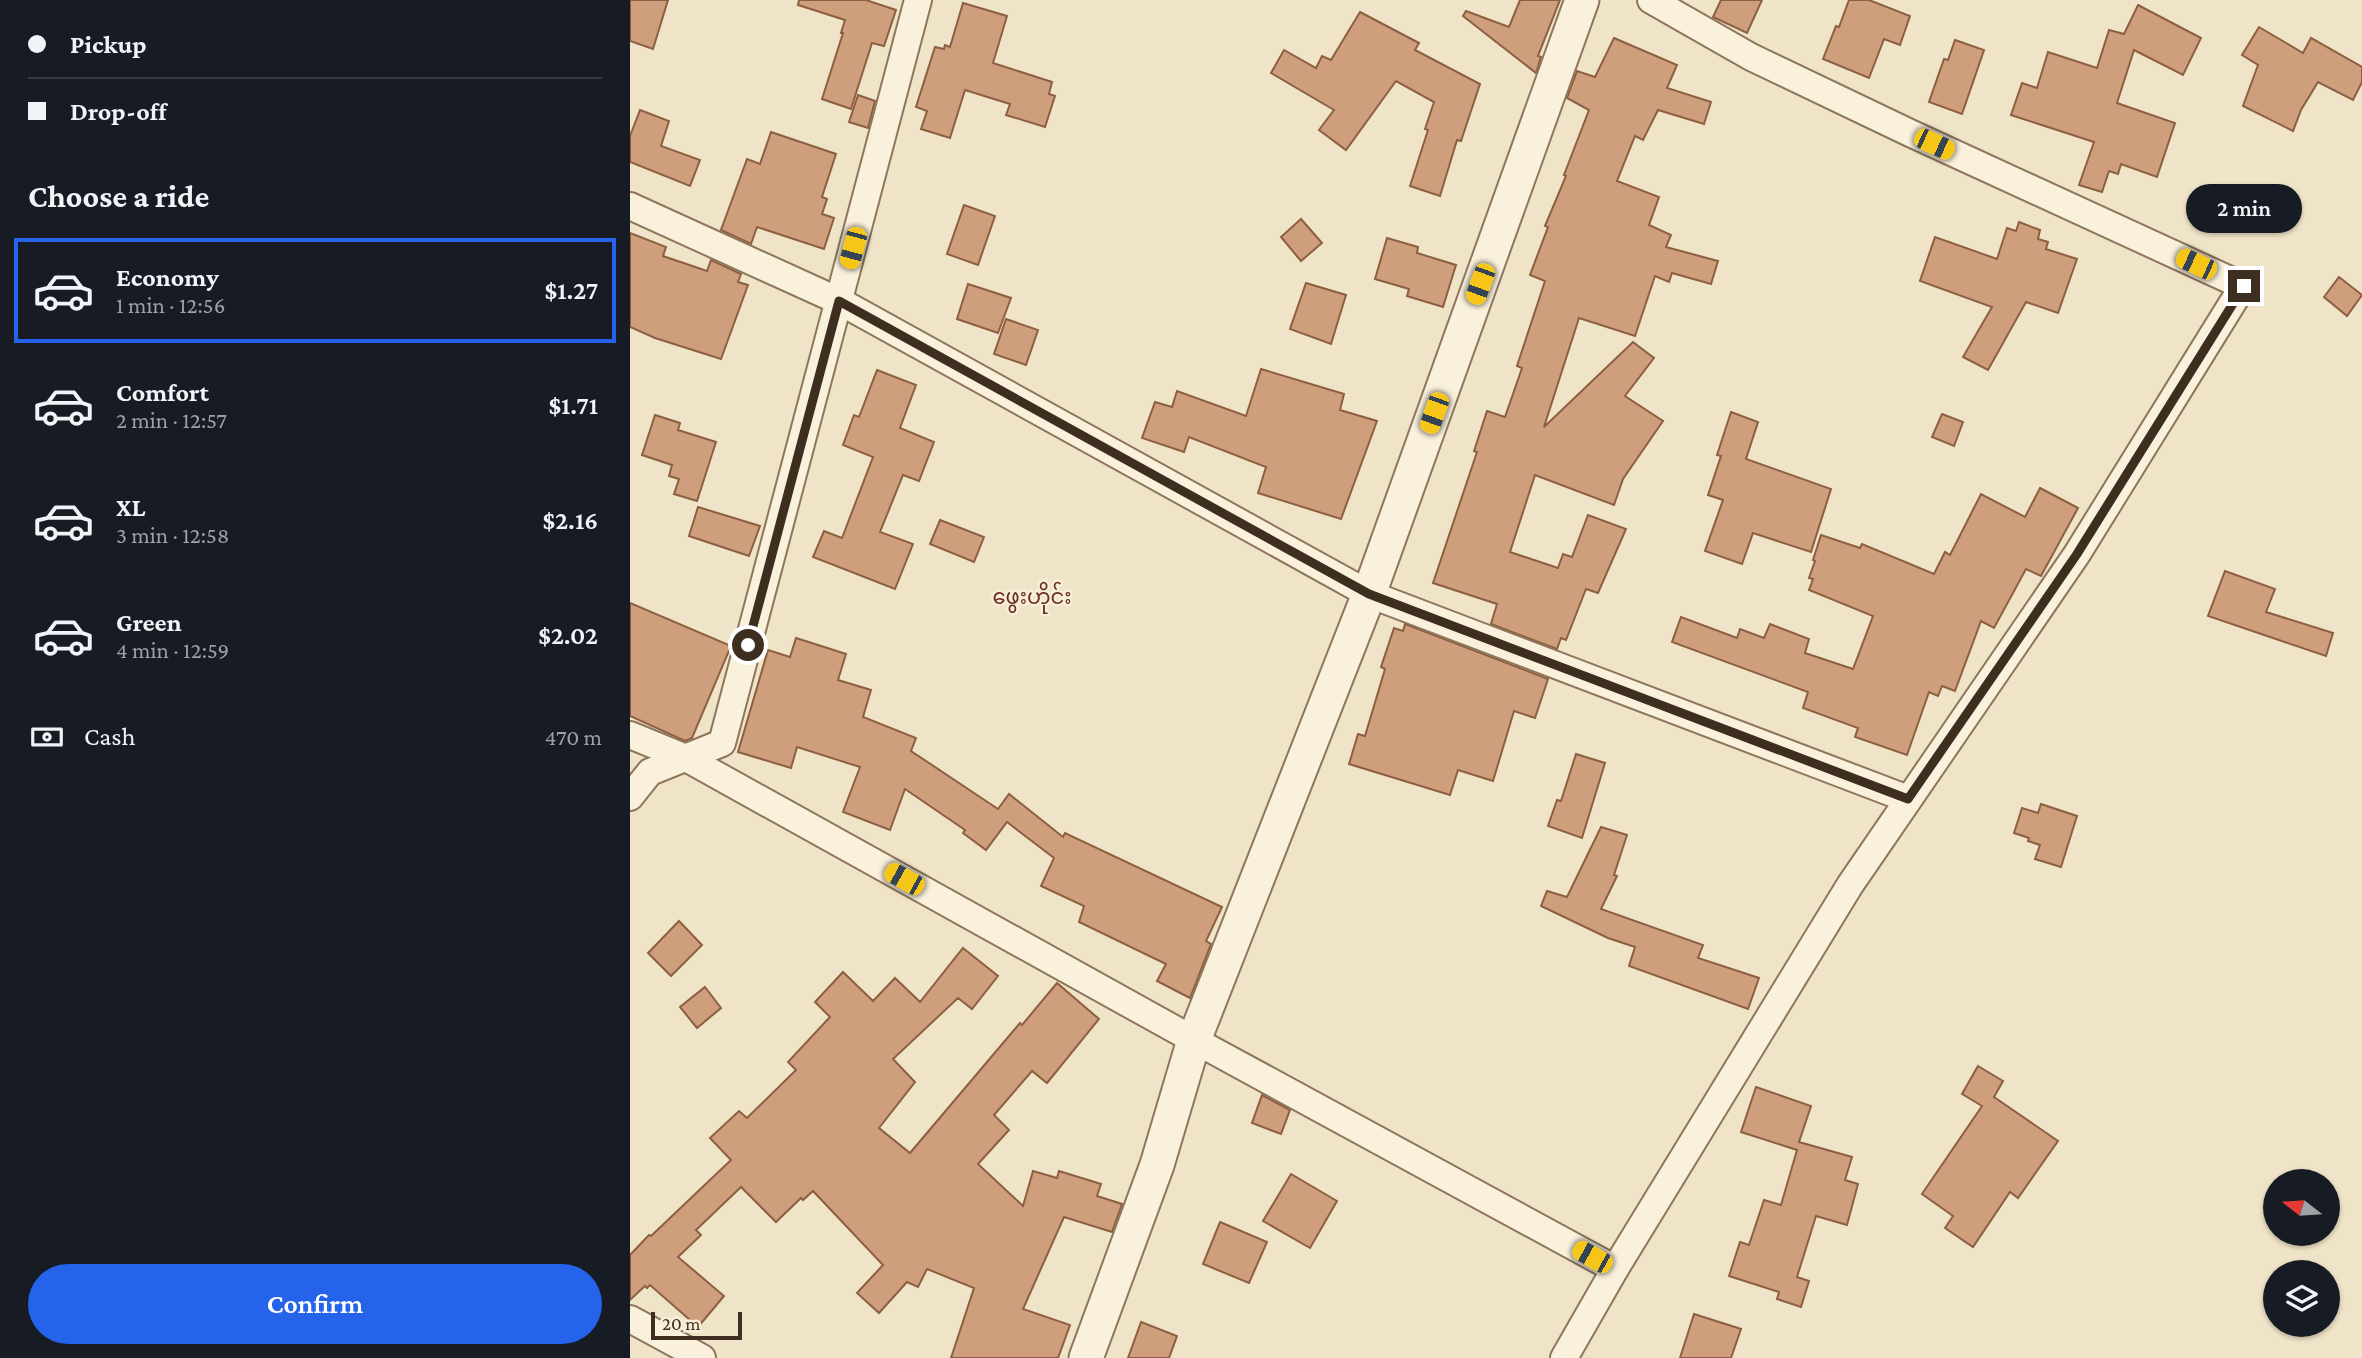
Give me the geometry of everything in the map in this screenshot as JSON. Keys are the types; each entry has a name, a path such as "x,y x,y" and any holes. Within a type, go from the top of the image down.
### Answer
{"street":[{"path":"630,797 650,772 722,743 918,0"},
{"path":"1086,1358 1157,1165 1194,1040 1369,594 1582,0"},
{"path":"1564,1358 1615,1269 1850,885 2077,554 2244,286 1751,57 1651,0"},
{"path":"630,206 839,301 1369,594 1908,799"},
{"path":"630,736 686,758 1194,1040 1615,1269"},
{"path":"630,1319 702,1358"}],"building":[{"path":"630,0 668,0 653,49 630,41"},
{"path":"799,0 866,0 896,10 884,46 872,43 851,109 822,99 845,20 798,5"},
{"path":"1520,0 1560,0 1538,56 1541,57 1536,73 1463,16 1466,11 1509,27"},
{"path":"1721,0 1762,0 1747,33 1713,17"},
{"path":"1849,0 1869,0 1910,16 1900,45 1884,39 1869,78 1823,59"},
{"path":"963,3 1007,16 993,63 1052,82 1049,94 1055,96 1045,127 1006,115 1010,104 965,90 950,138 921,129 927,111 916,107 935,47 950,47"},
{"path":"2138,5 2201,38 2183,75 2134,50 2117,103 2175,123 2157,177 2121,164 2118,174 2109,171 2102,192 2079,185 2094,142 2011,115 2022,83 2037,88 2048,52 2097,68 2109,30 2124,34"},
{"path":"1360,12 1419,43 1415,50 1480,84 1461,141 1457,140 1440,196 1410,186 1434,102 1396,81 1346,150 1319,130 1334,110 1271,73 1284,50 1316,68 1322,56 1331,60"},
{"path":"2259,27 2303,53 2311,38 2362,67 2362,82 2353,100 2318,82 2301,110 2293,131 2243,106 2258,65 2242,55"},
{"path":"1614,38 1677,65 1667,88 1711,102 1704,124 1658,110 1643,140 1635,136 1617,181 1659,197 1649,225 1671,235 1666,247 1718,261 1711,284 1672,273 1669,282 1655,276 1635,336 1579,318 1544,427 1633,342 1654,358 1625,396 1663,421 1623,479 1614,505 1535,475 1510,552 1558,568 1563,554 1572,557 1588,515 1626,529 1598,593 1586,589 1566,640 1561,638 1557,649 1491,624 1497,604 1433,583 1477,452 1474,451 1487,411 1505,417 1522,368 1517,366 1545,281 1530,275 1548,227 1545,226 1589,110 1567,98 1577,71 1595,77"},
{"path":"1955,40 1984,50 1962,114 1929,102 1944,59 1948,60"},
{"path":"858,95 875,101 868,128 849,122"},
{"path":"640,110 669,121 661,146 700,160 690,186 630,162 630,136"},
{"path":"771,132 836,154 822,197 827,199 822,214 834,218 824,249 757,227 751,244 721,230 747,159 760,164"},
{"path":"964,205 995,216 978,265 947,254"},
{"path":"1301,219 1322,243 1301,261 1281,237"},
{"path":"2019,222 2040,230 2038,239 2048,242 2046,249 2077,259 2058,313 2026,302 1988,370 1963,357 1992,307 1920,281 1935,237 1997,259 2007,228 2016,231"},
{"path":"630,233 666,247 663,256 707,271 711,260 741,274 738,282 748,285 721,359 630,327"},
{"path":"1387,238 1418,247 1417,253 1456,265 1443,307 1407,296 1409,289 1375,279"},
{"path":"2339,277 2362,295 2347,316 2324,297"},
{"path":"1306,283 1346,295 1331,344 1290,329"},
{"path":"968,284 1011,298 998,333 957,319"},
{"path":"1006,319 1038,330 1026,365 994,354"},
{"path":"1261,369 1344,394 1340,410 1377,421 1341,519 1258,493 1266,467 1189,437 1184,452 1142,438 1155,402 1172,407 1177,391 1246,416"},
{"path":"877,370 916,385 900,428 934,442 919,481 903,475 880,532 913,544 895,589 813,557 824,531 842,538 873,457 843,445 854,415 859,417"},
{"path":"1731,412 1758,422 1746,459 1831,489 1811,552 1753,533 1742,564 1705,551 1723,500 1708,495 1721,456 1717,455"},
{"path":"1942,414 1963,422 1954,446 1932,437"},
{"path":"655,415 680,423 678,430 716,442 697,501 674,494 679,479 669,476 672,465 642,455"},
{"path":"2040,488 2078,508 2041,576 2026,569 1994,628 1981,621 1955,691 1942,686 1938,696 1929,692 1907,755 1855,737 1858,728 1803,708 1808,692 1672,642 1681,617 1737,638 1740,629 1764,638 1770,624 1809,639 1805,653 1853,669 1873,616 1809,590 1813,579 1809,578 1821,535 1860,548 1862,544 1934,574 1945,552 1950,555 1981,494 2025,517"},
{"path":"698,507 760,526 749,556 689,536"},
{"path":"940,520 984,537 974,562 930,544"},
{"path":"2225,571 2275,589 2266,612 2333,633 2326,656 2208,616"},
{"path":"630,603 731,646 692,738 685,741 630,716"},
{"path":"1405,624 1548,679 1535,718 1514,711 1493,781 1458,770 1450,795 1349,764 1358,734 1365,736 1385,669 1381,667 1394,628 1403,631"},
{"path":"796,638 846,654 838,680 871,690 863,717 916,738 911,751 998,809 1009,794 1063,837 1065,833 1222,907 1206,941 1211,944 1190,998 1157,981 1166,964 1079,922 1084,906 1041,886 1054,858 1007,822 986,850 963,833 965,830 905,789 890,830 843,812 860,767 797,747 791,768 738,752 768,650 790,657"},
{"path":"1576,754 1605,763 1582,838 1548,826 1557,800 1561,801"},
{"path":"2041,804 2077,816 2061,867 2035,859 2040,845 2014,833 2022,808 2038,813"},
{"path":"1601,827 1627,835 1614,875 1617,876 1601,909 1703,945 1698,958 1759,978 1748,1009 1629,966 1635,947 1608,938 1541,906 1547,891 1567,897"},
{"path":"679,921 702,945 671,976 648,953"},
{"path":"963,948 998,976 972,1009 958,998 893,1059 915,1082 879,1128 910,1153 1057,983 1099,1019 1047,1083 1032,1071 994,1115 1009,1130 978,1164 1023,1206 1033,1171 1057,1178 1059,1171 1101,1184 1097,1196 1122,1204 1112,1232 1064,1217 1023,1309 1070,1325 1058,1358 951,1358 974,1288 927,1269 918,1287 907,1282 879,1313 857,1293 883,1265 813,1191 803,1200 801,1198 776,1222 741,1187 696,1230 701,1235 678,1257 724,1296 698,1327 650,1285 647,1288 645,1286 630,1300 630,1255 731,1160 710,1138 739,1111 747,1118 796,1070 788,1062 830,1017 815,1002 843,972 873,1001 895,978 920,1002"},
{"path":"705,987 721,1008 697,1028 680,1007"},
{"path":"1978,1066 2003,1081 1994,1097 2058,1141 2018,1198 2010,1192 1973,1247 1945,1228 1953,1216 1922,1194 1982,1106 1962,1094"},
{"path":"1756,1087 1811,1106 1799,1142 1852,1157 1845,1180 1858,1184 1847,1225 1816,1216 1797,1277 1809,1281 1801,1307 1777,1299 1779,1292 1729,1276 1740,1242 1749,1245 1764,1200 1781,1205 1797,1150 1741,1132"},
{"path":"1262,1095 1290,1110 1281,1134 1252,1123"},
{"path":"1291,1174 1337,1201 1310,1248 1263,1221"},
{"path":"1220,1222 1267,1242 1249,1283 1203,1264"},
{"path":"1694,1314 1741,1329 1731,1358 1680,1358"},
{"path":"1141,1322 1177,1336 1169,1358 1128,1358"}],"district":[{"name":"ဖွေးဟိုင်း","path":"1032,597"}],"route":[{"path":"748,645 839,301 1369,594 1908,799 2077,554 2244,286"}]}
